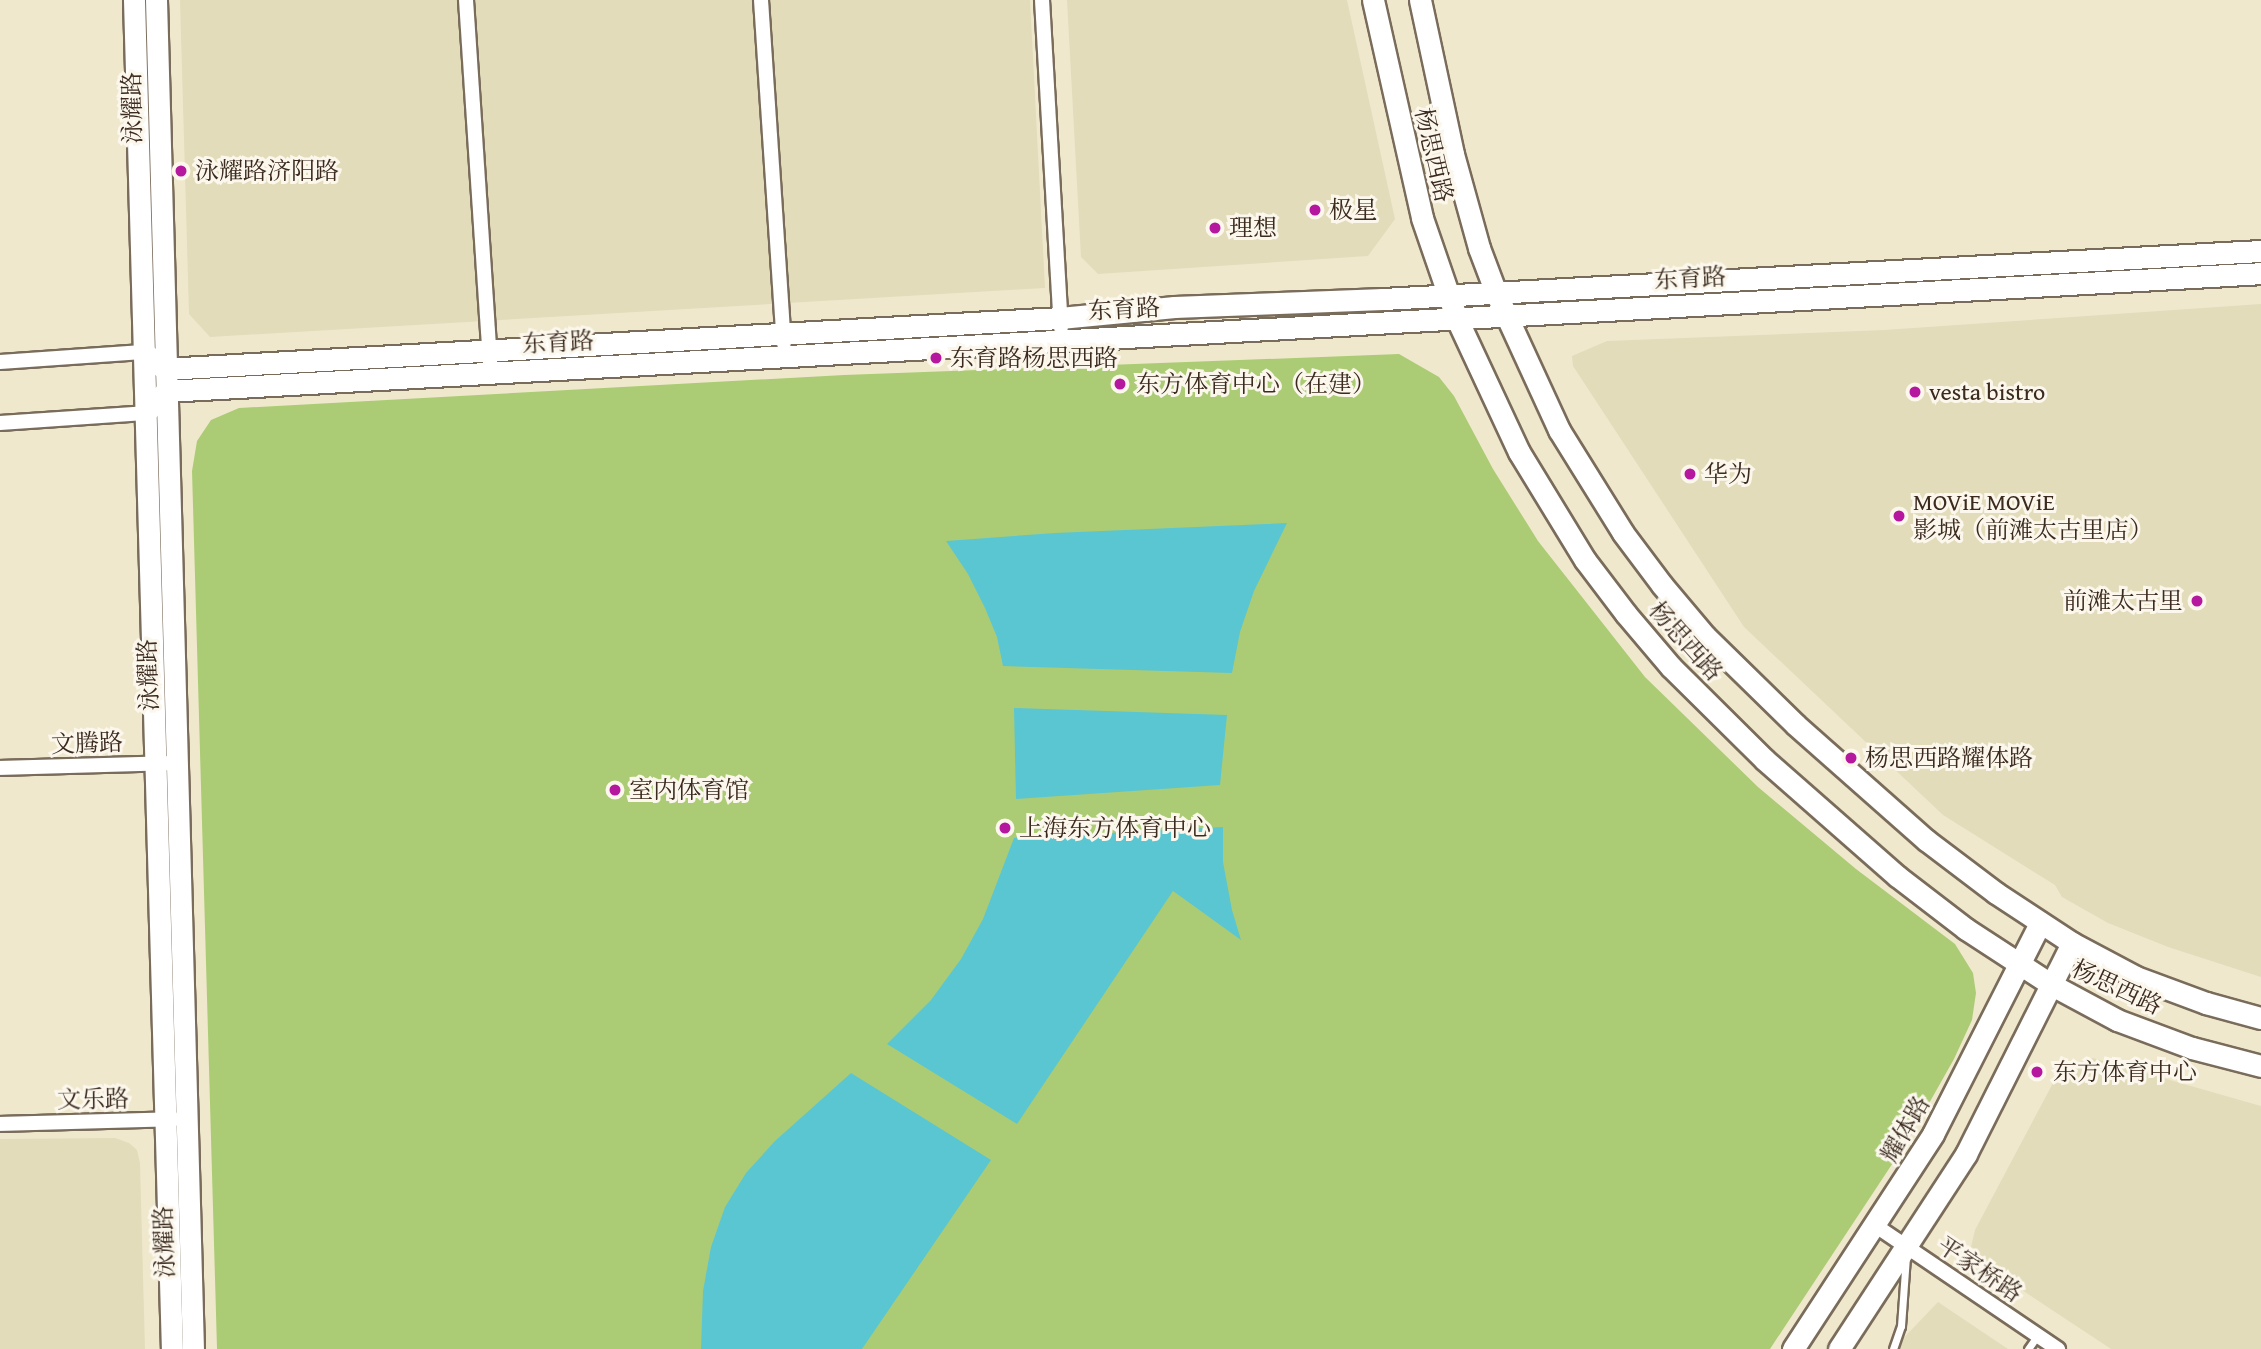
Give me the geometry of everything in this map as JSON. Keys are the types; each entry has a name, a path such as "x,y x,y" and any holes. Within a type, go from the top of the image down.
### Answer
{"street":[{"name":"泳耀路","path":"134,0 172,1349"},
{"name":"泳耀路","path":"156,0 193,1349"},
{"path":"466,0 491,361"},
{"path":"761,0 785,344"},
{"path":"1042,0 1061,328"},
{"name":"杨思西路","path":"1373,0 1411,178 1447,296 1492,400 1548,502 1585,560 1671,667 1765,760 1897,876 2019,965 2117,1020 2192,1048 2261,1066"},
{"name":"杨思西路","path":"1420,0 1453,154 1479,248 1539,390 1587,478 1623,533 1705,636 1796,725 1926,840 2040,923 2136,977 2206,1003 2261,1018"},
{"name":"东育路","path":"1061,328 1174,307 1447,296 2261,251"},
{"name":"东育路","path":"165,369 491,361 1061,328 1456,317 2261,273"},
{"path":"0,362 143,352 165,369"},
{"name":"东育路","path":"166,391 491,361"},
{"path":"0,423 145,413 166,391"},
{"name":"文腾路","path":"0,768 177,763"},
{"name":"耀体路","path":"1793,1349 1876,1226 1939,1124 2040,923"},
{"path":"1839,1349 1966,1154 2072,943"},
{"name":"文乐路","path":"0,1124 187,1119"},
{"name":"平家桥路","path":"1876,1226 2058,1349"}],"lane":[{"path":"1893,1349 1901,1326 1907,1247"},
{"path":"2028,1349 2038,1335"}],"shaded area":[{"path":"180,0 1030,0 1045,288 210,337 189,314"},
{"path":"1067,0 1347,0 1395,219 1368,256 1098,274 1081,257"},
{"name":"前滩太古里","path":"2261,304 2261,977 2168,947 2108,923 2062,897 2055,885 1943,815 1744,627 1573,366 1572,356 1607,341 1884,330"},
{"path":"2093,1058 2261,1106 2261,1349 2111,1349 1978,1261 1970,1251 1975,1230 2062,1066"},
{"path":"115,1138 129,1143 137,1150 140,1163 145,1349 0,1349 0,1139"},
{"path":"1938,1302 2008,1349 1893,1349"}],"green space":[{"name":"上海东方体育中心","path":"1399,354 1439,377 1454,396 1493,469 1538,541 1645,677 1758,787 1856,869 1955,944 1973,973 1976,993 1972,1020 1954,1059 1910,1137 1770,1349 217,1349 192,471 197,441 211,420 239,408 844,375"}],"water":[{"path":"1287,523 1254,591 1240,632 1232,673 1003,666 997,637 985,608 968,574 946,541 1055,533"},
{"path":"1014,708 1227,715 1220,785 1016,799"},
{"path":"1223,827 1223,862 1241,940 1173,891 1017,1124 887,1044 931,1000 961,959 983,919 1014,838"},
{"path":"851,1073 991,1160 862,1349 701,1349 703,1291 711,1247 725,1207 746,1173 775,1141"}],"place":[{"name":"泳耀路济阳路","path":"181,171"},
{"name":"极星","path":"1315,210"},
{"name":"理想","path":"1215,228"},
{"name":"东育路杨思西路","path":"936,358"},
{"name":"东方体育中心（在建）","path":"1120,384"},
{"name":"vesta bistro","path":"1915,392"},
{"name":"华为","path":"1690,474"},
{"name":"MOViE MOViE 影城（前滩太古里店）","path":"1899,516"},
{"name":"前滩太古里","path":"2197,601"},
{"name":"杨思西路耀体路","path":"1851,758"},
{"name":"室内体育馆","path":"615,790"},
{"name":"上海东方体育中心","path":"1005,828"},
{"name":"东方体育中心","path":"2037,1072"}]}
